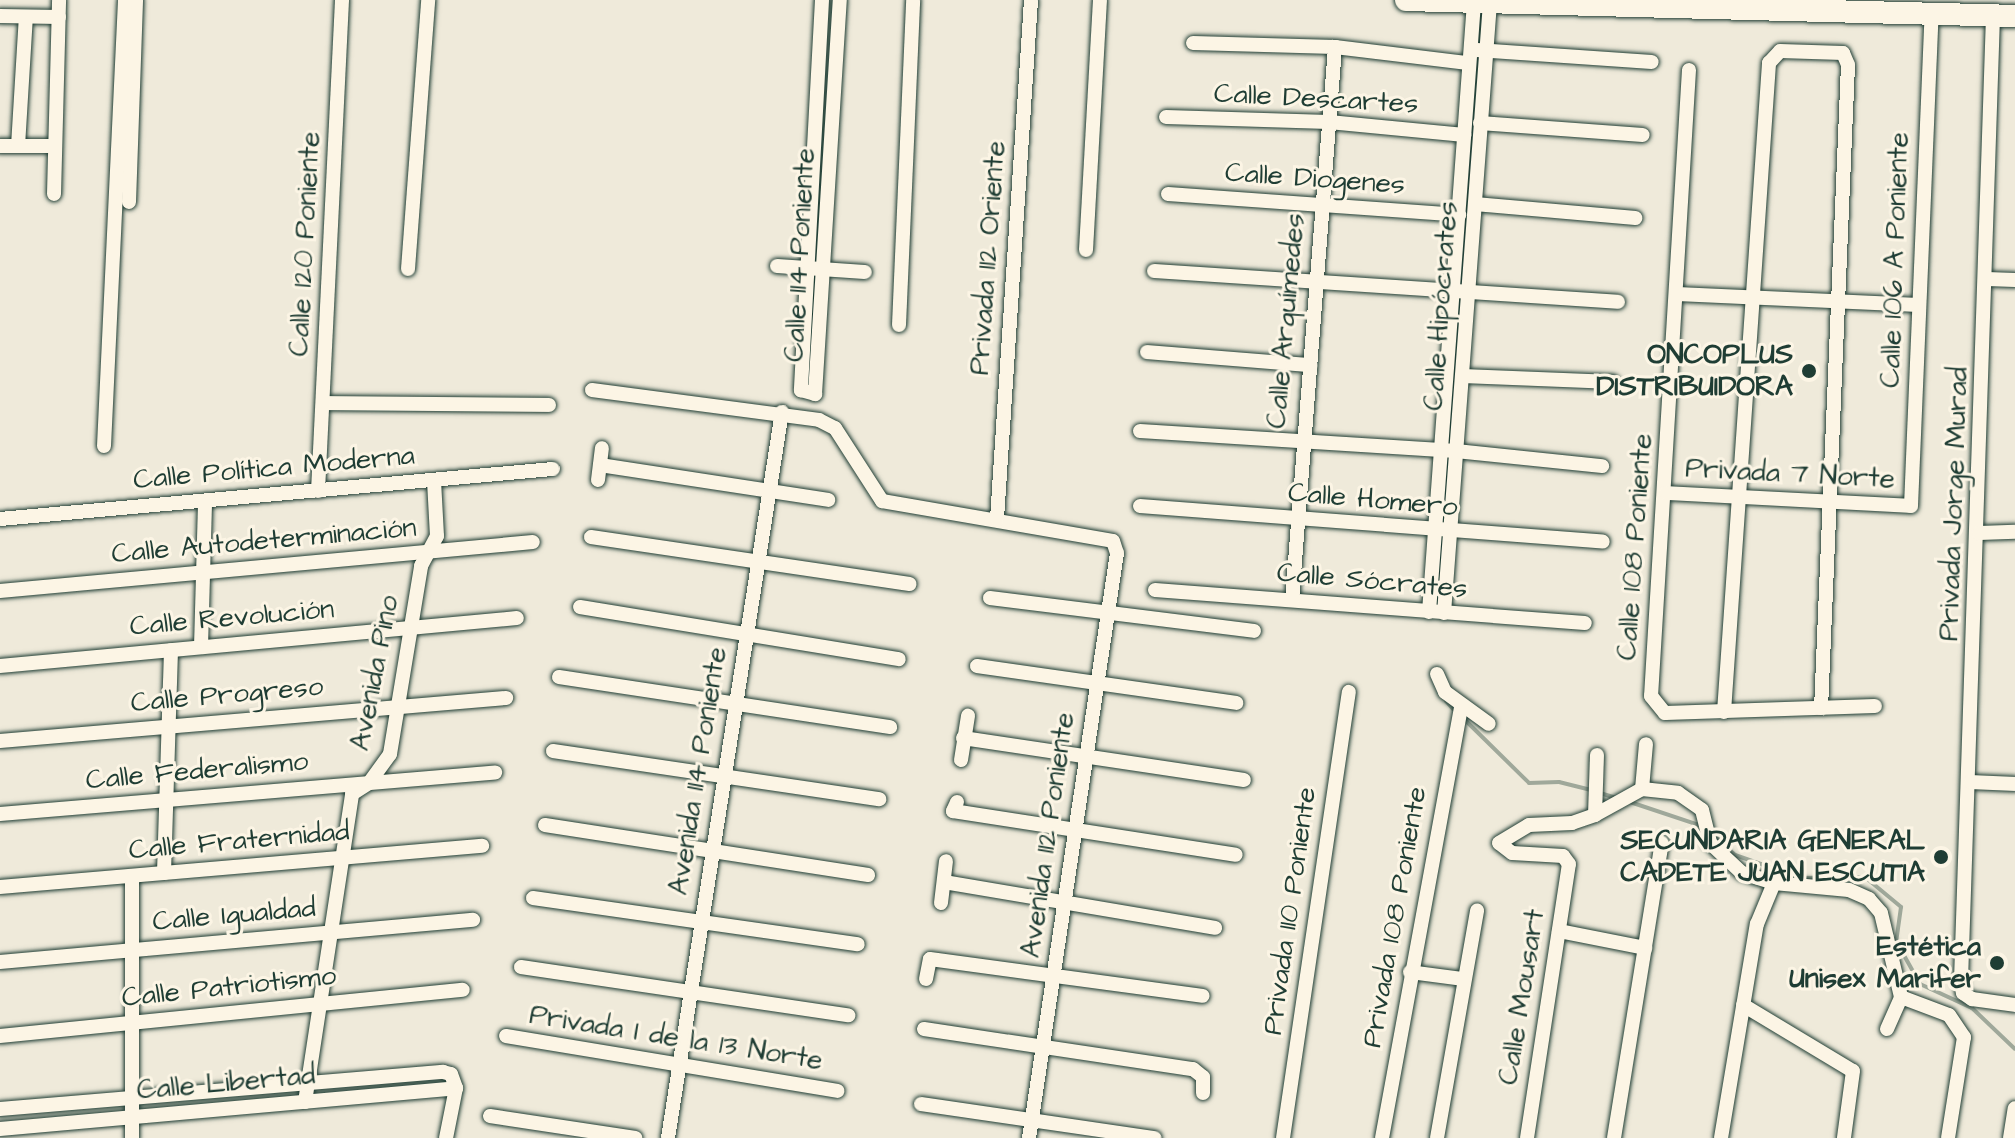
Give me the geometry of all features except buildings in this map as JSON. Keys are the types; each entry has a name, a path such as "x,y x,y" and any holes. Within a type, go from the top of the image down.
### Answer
{"street":[{"path":"54,194 59,0"},
{"path":"104,446 125,0"},
{"path":"129,202 136,0"},
{"name":"Calle 120 Poniente","path":"318,491 342,0"},
{"path":"408,269 428,0"},
{"name":"Calle 114 Poniente","path":"822,0 801,390 815,394 840,0"},
{"path":"899,325 913,0"},
{"name":"Privada 112 Oriente","path":"997,519 1031,0"},
{"path":"1086,250 1100,0"},
{"path":"1406,0 1856,6 1932,15 1960,7 2004,16"},
{"name":"Calle Hipócrates","path":"1436,612 1434,532 1463,376 1475,204 1468,186 1464,135 1474,54 1485,2"},
{"name":"Calle 106 A Poniente","path":"1911,506 1932,15"},
{"path":"0,16 59,17"},
{"name":"Privada Jorge Murad","path":"2004,16 1987,279 1963,993 2015,1005"},
{"path":"18,146 26,17"},
{"path":"1193,43 1652,62"},
{"name":"Calle Arquímedes","path":"1292,600 1302,440 1335,47"},
{"path":"1821,708 1848,65 1843,53 1780,51 1769,63 1724,712 1875,706"},
{"name":"Calle Hipócrates","path":"1436,612 1452,533 1449,451 1453,292 1459,215 1480,123 1474,54"},
{"name":"Calle 108 Poniente","path":"1689,70 1666,493 1651,696 1656,707 1665,713 1724,712"},
{"path":"816,108 834,109"},
{"name":"Calle Descartes","path":"1166,117 1329,122 1464,135"},
{"path":"1480,123 1643,135"},
{"path":"0,146 55,146"},
{"name":"Calle Diogenes","path":"1168,194 1459,215"},
{"path":"812,197 829,197"},
{"path":"1475,204 1635,218"},
{"path":"777,266 865,272"},
{"path":"1154,271 1317,285 1618,302"},
{"path":"1987,279 2015,280"},
{"path":"1677,294 1840,304 1919,305"},
{"path":"1147,352 1310,365"},
{"path":"1463,376 1613,382"},
{"path":"592,390 782,412 835,428 882,501 997,519"},
{"path":"323,403 549,405"},
{"name":"Avenida 114 Poniente","path":"668,1138 782,412"},
{"path":"1140,431 1449,451 1602,466"},
{"path":"602,448 599,472 828,500"},
{"name":"Calle Política Moderna","path":"0,519 553,469"},
{"name":"Avenida Pino","path":"305,1102 352,794 369,783 390,754 421,566 437,536 434,480"},
{"name":"Privada 7 Norte","path":"1666,493 1911,506"},
{"path":"201,647 205,501"},
{"name":"Calle Homero","path":"1140,506 1434,532 1603,542"},
{"name":"Avenida 112 Poniente","path":"997,519 1113,541 1117,553 1106,609 1029,1138"},
{"path":"1979,533 2015,532"},
{"path":"591,537 758,558 910,584"},
{"name":"Calle Autodeterminación","path":"0,591 533,542"},
{"name":"Calle Sócrates","path":"1155,590 1585,623"},
{"path":"990,598 1106,609 1254,631"},
{"path":"580,607 899,659"},
{"name":"Calle Revolución","path":"0,666 517,618"},
{"path":"164,873 171,650"},
{"path":"977,666 1236,703"},
{"path":"1437,674 1461,706 1489,724"},
{"path":"559,677 890,727"},
{"name":"Privada 110 Poniente","path":"1283,1138 1349,692"},
{"name":"Calle Progreso","path":"0,741 506,698"},
{"name":"Privada 108 Poniente","path":"1382,1138 1461,706"},
{"path":"961,760 968,716"},
{"path":"963,738 1244,780"},
{"path":"1642,789 1646,744"},
{"path":"553,751 723,773 879,799"},
{"path":"1595,815 1597,755"},
{"name":"Calle Federalismo","path":"0,814 495,772"},
{"path":"1971,782 2015,784"},
{"path":"1595,815 1642,789 1678,793 1702,810 1710,843 1723,860 1742,873 1774,883 1849,890 1869,899 1881,913 1901,997 1887,1029"},
{"path":"955,806 1236,855"},
{"name":"Calle Mousart","path":"1527,1138 1569,864 1563,856 1512,853 1499,843 1529,825 1572,823 1595,815"},
{"path":"545,825 713,848 868,875"},
{"path":"1614,1138 1662,843"},
{"name":"Calle Fraternidad","path":"0,887 482,846"},
{"path":"941,903 946,861"},
{"path":"132,876 132,1138"},
{"path":"944,882 1215,928"},
{"path":"1721,1138 1757,924 1774,883"},
{"path":"533,898 858,944"},
{"path":"1437,1138 1477,910"},
{"name":"Calle Igualdad","path":"0,962 473,920"},
{"path":"1559,931 1645,948"},
{"path":"926,979 930,959 1055,973 1203,996"},
{"path":"521,967 848,1015"},
{"path":"1410,972 1463,979"},
{"name":"Calle Patriotismo","path":"0,1036 463,990"},
{"path":"1901,997 1958,1022 1964,1037 1948,1138"},
{"path":"1743,1005 1853,1071 1844,1138"},
{"path":"924,1029 1042,1044 1200,1072 1203,1093"},
{"name":"Privada I de la 13 Norte","path":"506,1036 837,1091"},
{"path":"446,1138 453,1081"},
{"name":"Calle Libertad","path":"0,1109 308,1083 453,1081"},
{"name":"Calle Libertad","path":"0,1129 305,1102 453,1081"},
{"path":"921,1104 1031,1117 1155,1138"},
{"path":"2010,1138 2015,1108"},
{"path":"490,1116 635,1138"}],"waterway":[{"path":"1446,701 1453,709"},
{"path":"1466,721 1529,783 1559,782 1590,790"},
{"path":"1600,793 1616,798"},
{"path":"1630,802 1699,825"},
{"path":"1714,836 1735,855 1801,878 1865,877 1901,907 1896,941 1920,984 1972,1008 2015,1049"}],"place":[{"name":"ONCOPLUS DISTRIBUIDORA","path":"1809,371"},
{"name":"SECUNDARIA GENERAL CADETE JUAN ESCUTIA","path":"1941,857"},
{"name":"Estética Unisex Marifer","path":"1997,963"}]}
